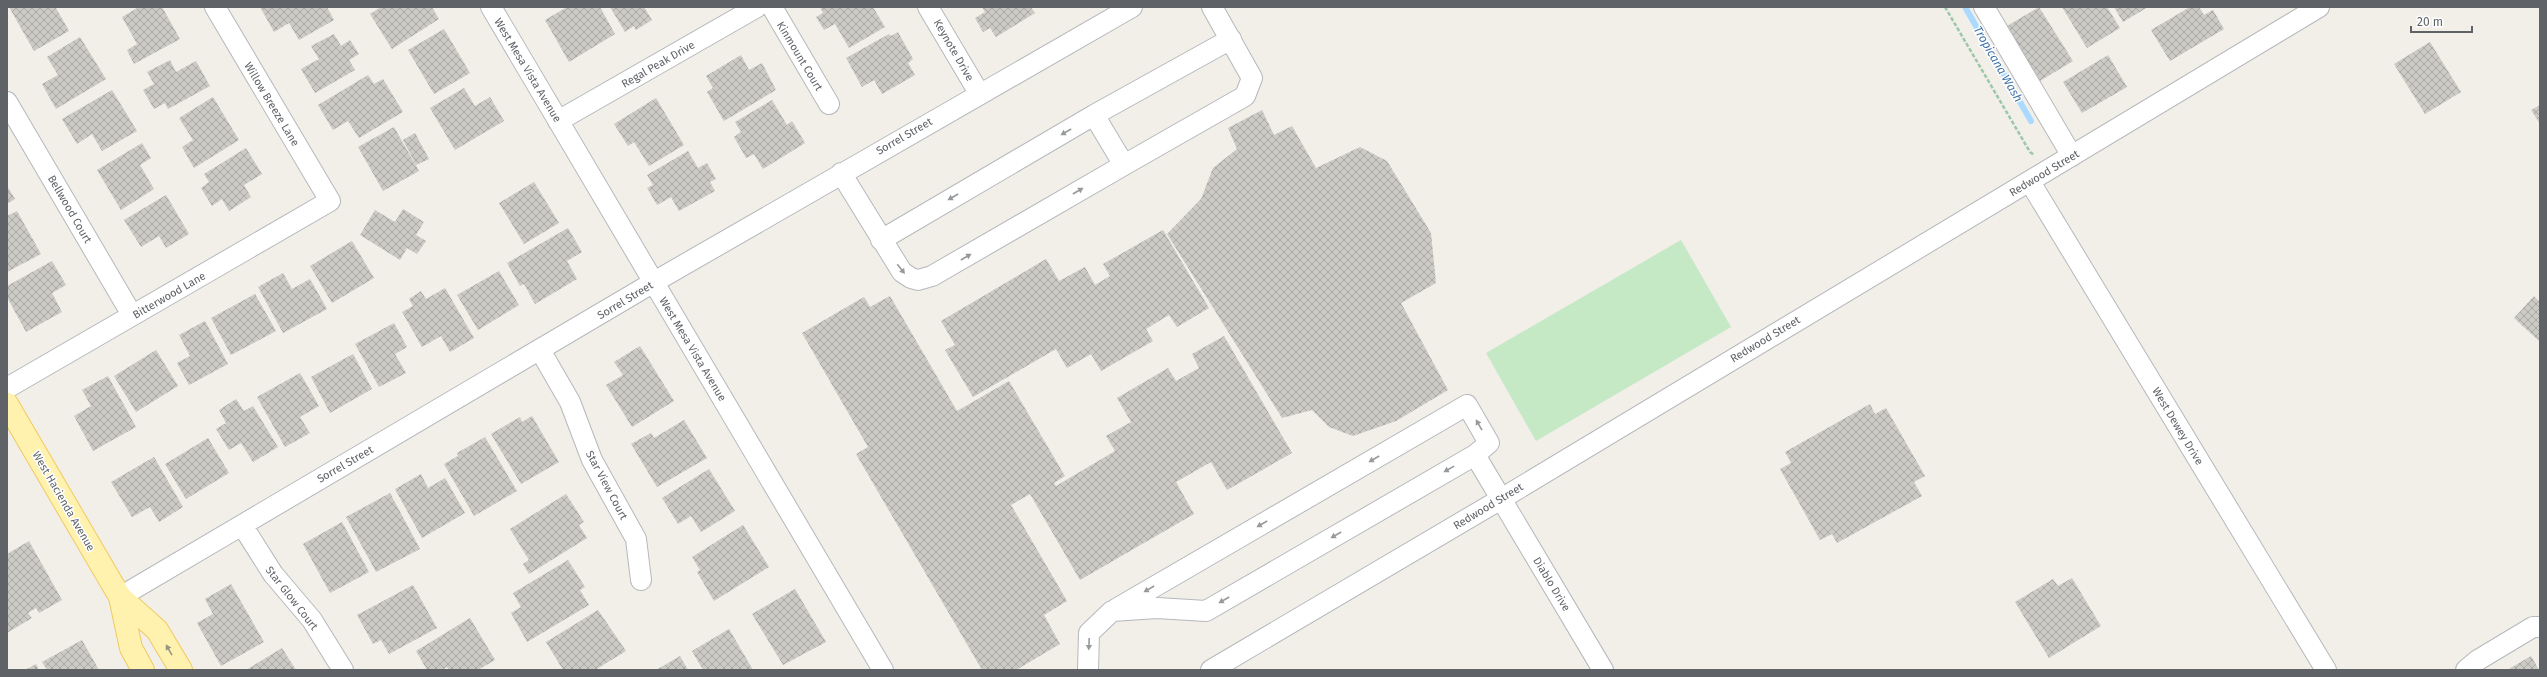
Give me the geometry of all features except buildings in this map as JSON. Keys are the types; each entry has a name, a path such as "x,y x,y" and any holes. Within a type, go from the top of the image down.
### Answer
{"main road":[{"name":"West Hacienda Avenue","path":"7,404 120,597 157,630 181,670"},
{"name":"West Hacienda Avenue","path":"120,597 131,648 143,670"}],"street":[{"name":"Willow Breeze Lane","path":"215,7 330,202"},
{"name":"West Mesa Vista Avenue","path":"491,7 883,670"},
{"name":"Regal Peak Drive","path":"558,121 757,7"},
{"name":"Kinmount Court","path":"772,7 829,104"},
{"name":"Keynote Drive","path":"928,7 979,93"},
{"name":"Sorrel Street","path":"120,597 654,282 979,93 1132,7"},
{"path":"841,173 881,240 906,276 911,278 926,279 1245,96 1252,78 1212,7"},
{"path":"1984,7 2072,156"},
{"name":"Redwood Street","path":"1211,670 1501,499 1817,307 2030,182 2233,57 2319,7"},
{"path":"881,240 1094,115 1231,39"},
{"name":"Bellwood Court","path":"7,102 132,316"},
{"path":"1094,115 1124,165"},
{"name":"West Dewey Drive","path":"2030,182 2326,670"},
{"name":"Bitterwood Lane","path":"7,388 330,202"},
{"name":"Star View Court","path":"540,350 570,402 592,460 636,539 641,580"},
{"path":"1088,670 1089,633 1112,611 1467,405 1489,443 1475,455 1206,611 1157,608 1112,611"},
{"name":"Diablo Drive","path":"1475,455 1603,670"},
{"name":"Star Glow Court","path":"242,525 273,574 312,620 343,670"},
{"path":"2466,670 2478,660 2533,627 2540,627"}],"path":[{"path":"1945,7 2030,152 2034,154"}],"green space":[{"path":"1681,240 1731,327 1536,441 1486,353"}],"waterway":[{"name":"Tropicana Wash","path":"1965,7 2031,121"}]}
